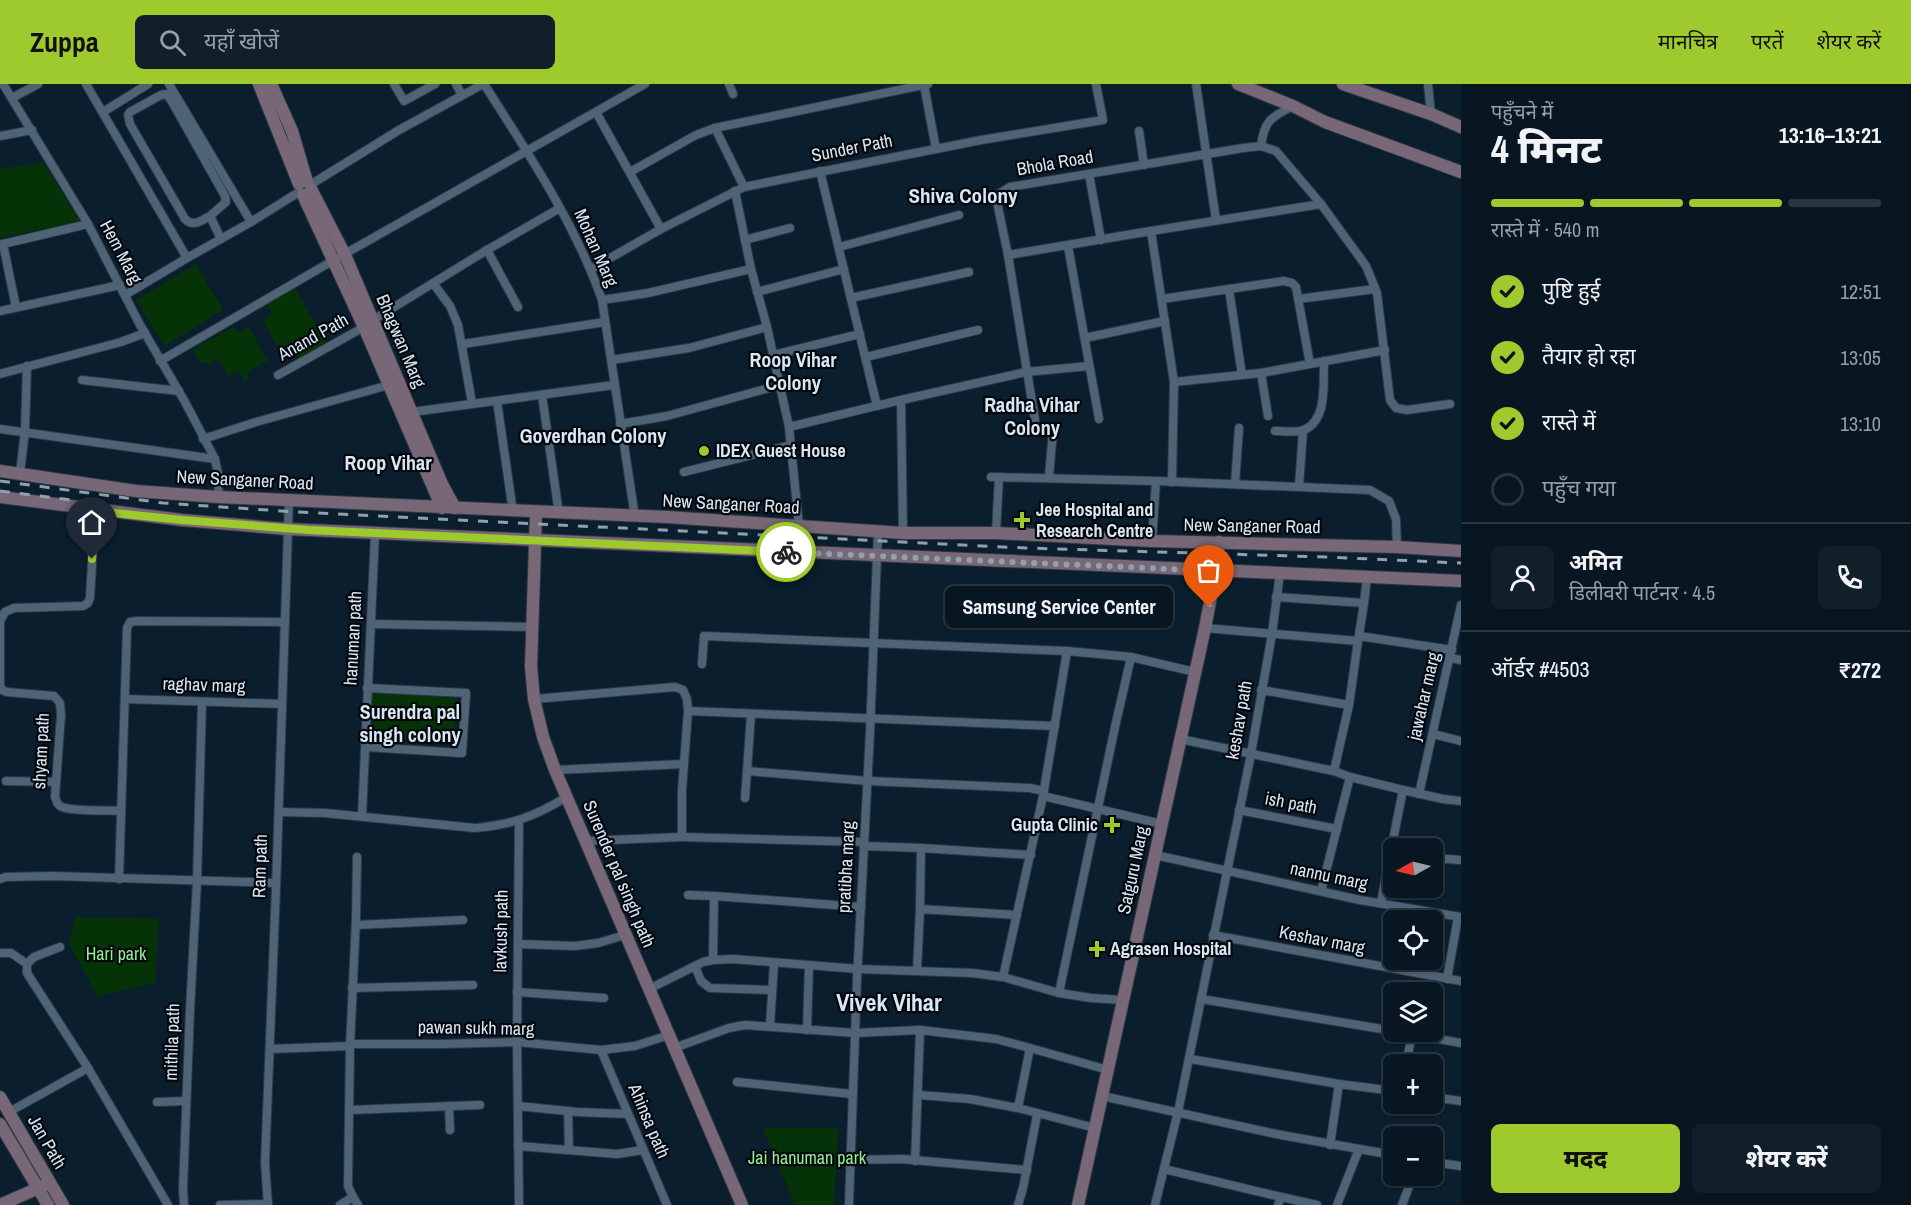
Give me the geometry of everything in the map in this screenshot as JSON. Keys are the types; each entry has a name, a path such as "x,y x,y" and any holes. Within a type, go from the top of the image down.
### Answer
{"main road":[{"name":"Bhagwan Marg","path":"259,84 305,188 340,257 368,323 412,412 442,484 455,508"},
{"name":"Bhagwan Marg","path":"271,84 292,131 305,188"},
{"path":"1238,84 1293,106 1325,122 1461,172"},
{"path":"1343,84 1358,86 1461,127"},
{"name":"Bhagwan Marg","path":"368,323 389,386 442,508"},
{"name":"New Sanganer Road","path":"0,471 136,491 289,501 668,517 878,531 996,533 1152,542 1461,551"},
{"path":"0,497 95,511 288,529 1461,581"},
{"name":"Surender pal singh path","path":"536,513 531,666 534,699 543,737 585,841 742,1205"},
{"name":"Satguru Marg","path":"1078,1205 1205,628 1219,543"},
{"name":"Jan Path","path":"0,1097 63,1205"},
{"name":"Jan Path","path":"0,1124 48,1205"},
{"path":"0,1205 50,1183"}],"street":[{"name":"Hem Marg","path":"3,84 88,224 214,459 219,478 218,497"},
{"path":"12,98 38,84"},
{"path":"86,84 187,258"},
{"path":"103,112 148,84"},
{"path":"170,84 251,222"},
{"path":"394,84 404,101 435,84"},
{"path":"456,84 462,95"},
{"path":"125,294 251,222 399,130 483,84"},
{"name":"Mohan Marg","path":"483,84 560,208 591,269 602,300 635,517"},
{"path":"160,361 645,84"},
{"path":"729,84 733,94"},
{"path":"874,84 877,93"},
{"path":"630,172 696,135 715,128 926,84 936,149"},
{"name":"Sunder Path","path":"591,269 661,229 744,187 936,149 1103,120 1096,84"},
{"path":"1196,84 1216,220"},
{"path":"1428,84 1431,114"},
{"path":"161,94 166,94 171,100 225,196 224,205 210,216 193,224 185,219 130,124 128,115 130,112 161,94"},
{"path":"1293,106 1276,114 1268,121 1261,146 1276,151 1321,204 1366,266 1375,289 1390,400 1396,408 1407,410 1450,404"},
{"path":"596,112 661,229"},
{"path":"715,128 744,187"},
{"path":"0,136 32,130"},
{"path":"1139,131 1144,165"},
{"name":"Bhola Road","path":"1035,420 997,202 1000,193 1010,187 1261,146"},
{"path":"820,171 877,406"},
{"path":"1089,174 1101,240"},
{"path":"735,191 751,269 789,427 799,526"},
{"path":"1008,255 1321,204"},
{"name":"Anand Path","path":"278,375 560,208"},
{"path":"838,247 959,215"},
{"path":"210,216 221,239"},
{"path":"16,308 2,244 88,224"},
{"path":"745,240 790,228"},
{"path":"1151,231 1174,382 1172,482"},
{"path":"1068,246 1099,419"},
{"path":"487,250 518,307"},
{"path":"602,300 659,290 751,269"},
{"path":"757,292 844,269"},
{"path":"852,298 969,272"},
{"path":"1162,299 1284,281 1292,282 1296,287 1310,364"},
{"path":"433,283 450,306 458,325 472,403"},
{"path":"0,311 120,285"},
{"path":"1229,289 1242,375"},
{"path":"1298,299 1375,289"},
{"path":"1084,338 1165,321"},
{"path":"463,344 605,322"},
{"path":"611,360 689,348 766,327"},
{"path":"866,357 978,330"},
{"path":"0,374 121,342 145,333"},
{"path":"773,355 860,334"},
{"path":"1174,382 1261,373 1385,350"},
{"path":"1275,431 1303,430 1316,420 1322,404 1324,361"},
{"path":"20,473 25,431 27,366"},
{"path":"789,427 1026,372 1089,366"},
{"path":"1261,373 1268,416"},
{"path":"82,380 178,391"},
{"path":"412,412 614,385"},
{"path":"620,424 667,416 780,385"},
{"path":"203,439 256,422 389,386"},
{"path":"542,395 559,514"},
{"path":"497,400 513,512"},
{"path":"901,400 903,532"},
{"path":"1235,484 1239,428"},
{"path":"0,429 214,459"},
{"path":"1299,486 1303,430"},
{"path":"1049,477 1053,431"},
{"path":"684,472 791,445"},
{"path":"996,533 995,477 1299,486 1370,490 1389,501 1396,519 1397,548"},
{"path":"1152,542 1156,481"},
{"name":"Ram path","path":"268,1205 265,1163 289,501"},
{"name":"shyam path","path":"95,511 88,603 83,606 14,608 4,612 0,621 0,685 2,690 54,696 60,703 55,797 57,803 61,807 121,811"},
{"name":"pratibha marg","path":"849,1205 878,531"},
{"name":"hanuman path","path":"362,816 375,534"},
{"name":"keshav path","path":"1155,1205 1179,1113 1251,752 1272,634 1280,573"},
{"path":"1334,771 1349,705 1367,577"},
{"path":"1276,597 1364,603"},
{"name":"jawahar marg","path":"1419,794 1461,605"},
{"path":"119,879 127,628 130,622 285,622"},
{"path":"371,624 533,627"},
{"path":"1205,628 1358,638 1451,654 1461,660"},
{"path":"702,664 704,636 1067,651 1131,657 1195,672"},
{"path":"1003,977 1044,794 1067,651"},
{"path":"1059,993 1131,657"},
{"path":"534,699 675,687 682,690 687,699 688,711 681,837"},
{"path":"366,747 462,753 466,693 367,688"},
{"path":"1262,690 1349,705"},
{"name":"raghav marg","path":"125,699 282,704"},
{"name":"mithila path","path":"184,1205 186,1101 197,881 201,702"},
{"path":"688,711 1055,726"},
{"path":"745,798 751,714"},
{"path":"1433,734 1461,741"},
{"path":"1180,739 1251,752 1419,794 1461,801"},
{"path":"555,770 684,764"},
{"path":"747,771 867,781 1030,788 1097,810 1162,824"},
{"path":"1321,891 1350,777"},
{"path":"6,781 56,782"},
{"path":"1394,838 1403,790"},
{"path":"279,812 362,816 475,828 519,820 549,808 566,796"},
{"name":"ish path","path":"1239,810 1337,829"},
{"name":"lavkush path","path":"519,820 517,992 519,1205"},
{"path":"585,841 681,837 864,844 1031,855"},
{"path":"917,971 921,848"},
{"name":"nannu marg","path":"1155,855 1321,891 1460,917"},
{"path":"340,1205 356,1201 348,1186 350,1045 357,857"},
{"path":"1443,859 1461,860"},
{"path":"0,879 43,876 276,883"},
{"path":"1381,903 1383,894"},
{"path":"688,895 861,907"},
{"path":"713,960 714,896"},
{"path":"920,909 1017,915"},
{"path":"1447,979 1460,917"},
{"path":"356,925 463,920"},
{"path":"518,944 575,946 598,943 626,935"},
{"name":"Keshav marg","path":"1213,935 1461,981"},
{"path":"60,948 34,957 27,964 27,973 88,1068 168,1205"},
{"path":"0,952 11,953 27,964"},
{"path":"649,989 695,966 713,960 733,959 858,969 972,973 1003,977 1059,993 1123,1000"},
{"path":"770,1026 774,963"},
{"path":"695,966 700,981 710,988 772,990"},
{"path":"807,1030 809,966"},
{"path":"352,988 473,985"},
{"path":"517,992 604,998"},
{"path":"1201,999 1383,1029"},
{"path":"674,1048 729,1028 745,1025 855,1033 920,1030 996,1039 1108,1070"},
{"path":"915,1161 920,1030"},
{"name":"pawan sukh marg","path":"270,1049 517,1042 601,1050 635,1046 669,1035"},
{"path":"1443,1039 1461,1042"},
{"path":"1018,1108 1030,1048"},
{"name":"Ahinsa path","path":"601,1050 667,1205"},
{"path":"1190,1059 1383,1090"},
{"path":"9,1112 88,1068"},
{"path":"737,1082 852,1094"},
{"path":"1329,1145 1338,1084"},
{"path":"919,1095 970,1099 1018,1108 1095,1128"},
{"path":"1102,1096 1329,1145 1383,1153"},
{"path":"1443,1099 1461,1101"},
{"path":"157,1102 186,1101"},
{"path":"349,1110 480,1105"},
{"path":"449,1106 450,1130"},
{"path":"518,1106 628,1114"},
{"path":"568,1111 569,1150"},
{"path":"1018,1205 1037,1114"},
{"path":"518,1146 617,1154 643,1150"},
{"path":"1337,1205 1359,1149"},
{"path":"850,1160 915,1161 1027,1170"},
{"path":"1443,1164 1461,1166"},
{"path":"1164,1169 1279,1201 1317,1205"},
{"path":"1402,1205 1409,1186"},
{"path":"220,1205 268,1205"}],"green space":[{"path":"43,162 80,221 0,238 0,169"},
{"path":"196,264 223,310 164,346 136,300"},
{"path":"295,288 327,344 299,360 295,353 285,359 262,320 272,314 267,304"},
{"path":"233,327 238,334 249,327 268,361 247,372 249,380 245,382 238,371 229,377 218,359 209,364 200,362 193,350"},
{"path":"371,692 457,698 454,743 373,739"},
{"name":"Hari park","path":"75,917 159,919 155,983 97,996 69,943"},
{"name":"Jai hanuman park","path":"763,1128 838,1128 834,1205 795,1205"}],"railway":[{"path":"0,481 163,503 297,512 1025,548 1461,563"},
{"path":"0,491 104,504"}],"way so far":[{"path":"786,552 1216,571 1209,607"}],"place":[{"name":"IDEX Guest House","path":"704,451"},
{"name":"Jee Hospital and Research Centre","path":"1022,520"},
{"name":"Samsung Service Center","path":"1209,607"},
{"name":"Gupta Clinic","path":"1112,825"},
{"name":"Agrasen Hospital","path":"1097,949"}],"district":[{"name":"Shiva Colony","path":"963,196"},
{"name":"Roop Vihar Colony","path":"793,372"},
{"name":"Radha Vihar Colony","path":"1032,416"},
{"name":"Goverdhan Colony","path":"593,436"},
{"name":"Roop Vihar","path":"388,463"},
{"name":"Surendra pal singh colony","path":"410,724"},
{"name":"Vivek Vihar","path":"889,1003"}],"route":[{"path":"92,559 95,511 182,520 375,534 463,536 786,552"}]}
